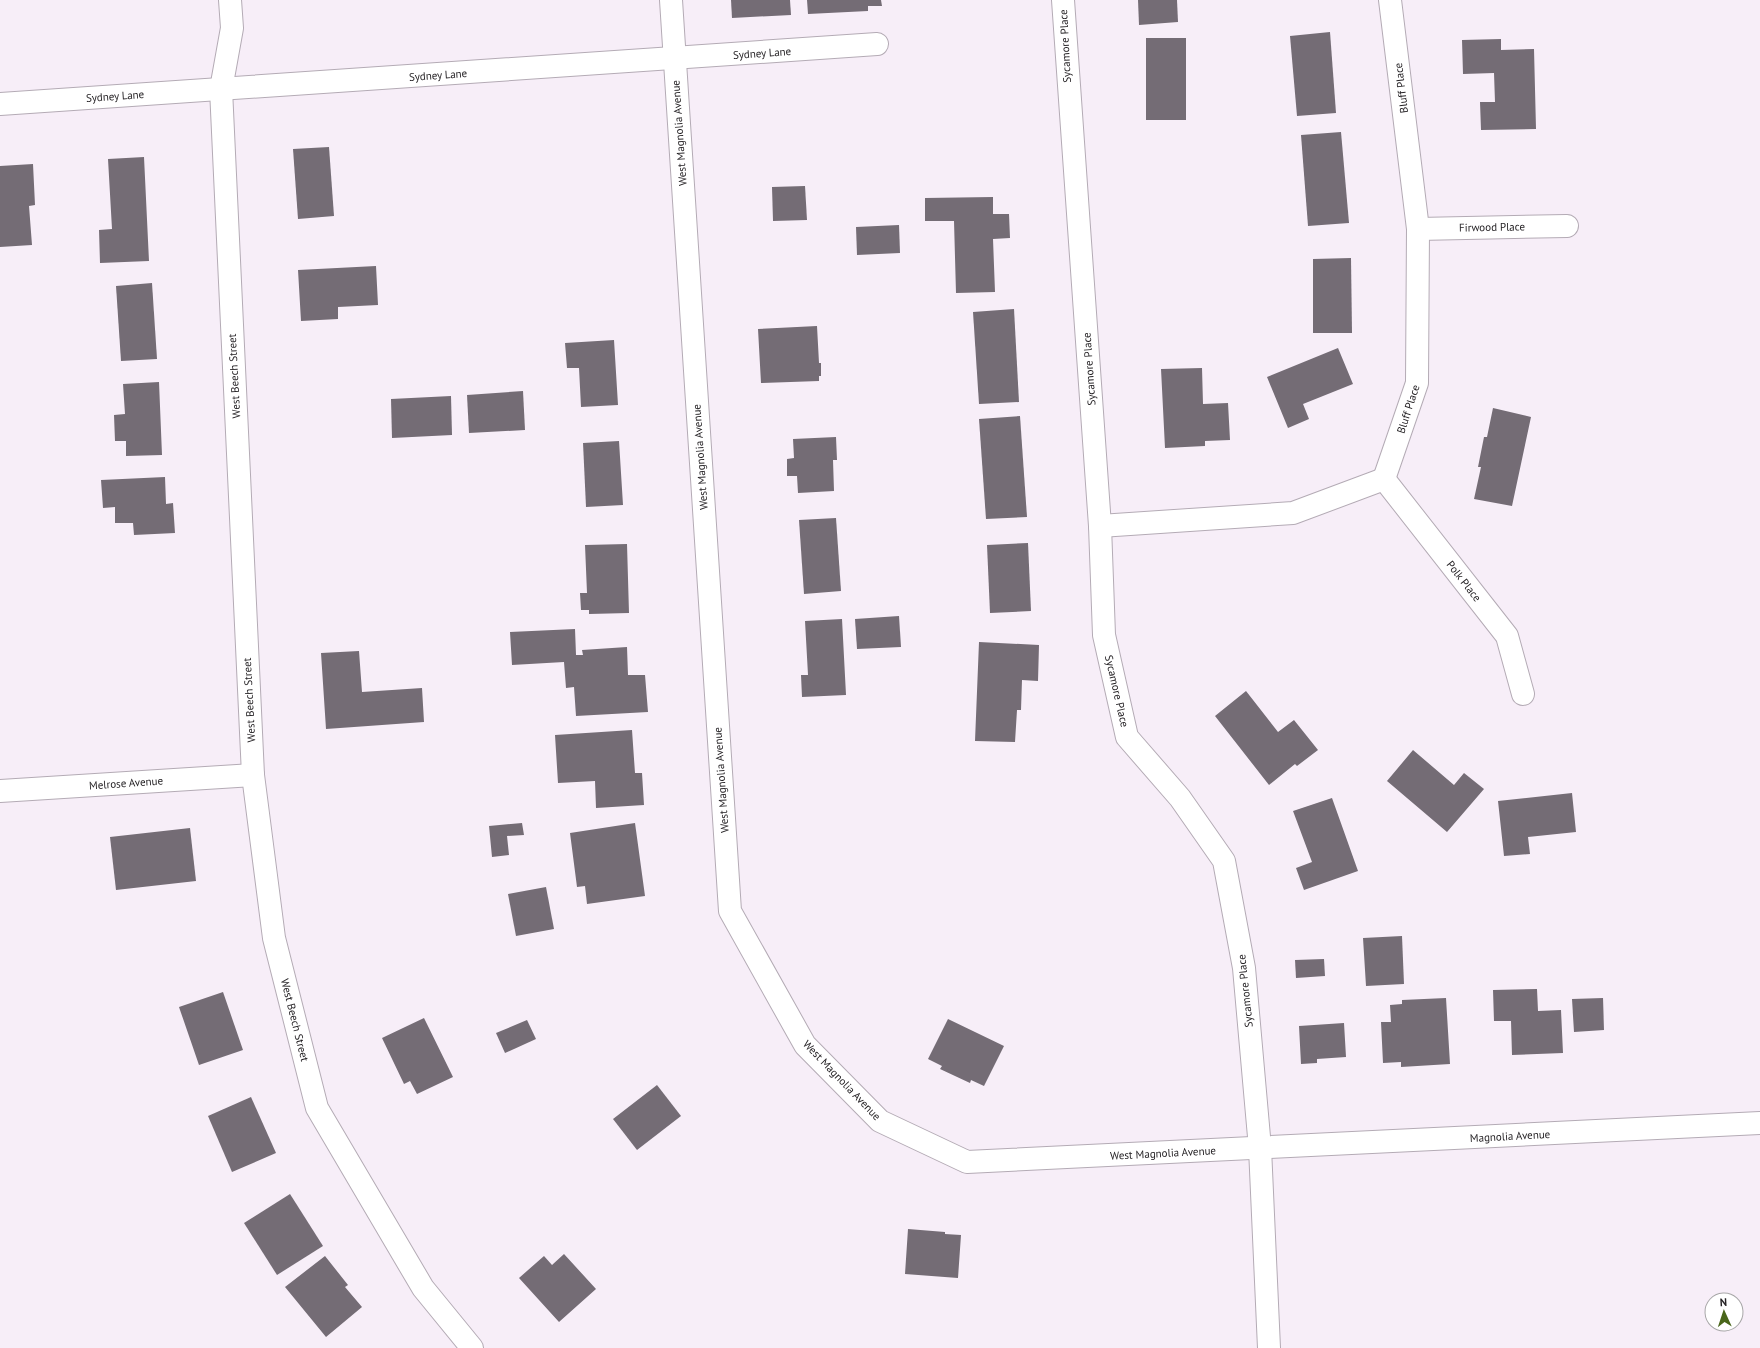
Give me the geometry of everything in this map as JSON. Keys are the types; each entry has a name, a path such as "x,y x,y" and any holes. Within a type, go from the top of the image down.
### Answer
{"street":[{"name":"West Beech Street","path":"230,0 232,28 221,89 253,775 274,938 317,1108 424,1288 472,1348"},
{"name":"West Magnolia Avenue","path":"671,0 730,911 805,1046 880,1121 967,1162 1260,1148"},
{"name":"Sycamore Place","path":"1063,0 1100,526 1104,635 1127,737 1180,798 1224,861 1244,968 1260,1148 1269,1348"},
{"name":"Bluff Place","path":"1384,479 1417,383 1418,228 1390,0"},
{"name":"Sydney Lane","path":"0,104 876,44"},
{"name":"Firwood Place","path":"1418,228 1567,226"},
{"path":"1100,526 1293,513 1384,479"},
{"name":"Polk Place","path":"1384,479 1507,636 1523,694"},
{"name":"Melrose Avenue","path":"0,792 253,775"},
{"name":"Magnolia Avenue","path":"1260,1148 1760,1123"}],"building":[{"path":"731,0 790,0 791,15 732,18"},
{"path":"807,0 881,0 882,6 868,6 868,11 808,14"},
{"path":"1138,0 1177,0 1178,22 1139,25"},
{"path":"1330,32 1336,113 1297,116 1290,36"},
{"path":"1146,38 1186,38 1186,120 1146,120"},
{"path":"1501,39 1501,50 1534,49 1536,129 1481,130 1480,102 1495,102 1494,73 1463,74 1462,40"},
{"path":"1341,132 1349,223 1308,226 1301,135"},
{"path":"329,147 334,216 298,219 293,149"},
{"path":"144,157 149,261 100,263 99,230 112,229 108,159"},
{"path":"33,164 35,205 29,206 32,245 0,247 0,166"},
{"path":"805,186 807,220 773,221 772,187"},
{"path":"993,197 993,214 1009,214 1010,238 993,239 995,292 956,293 954,221 925,221 925,198"},
{"path":"899,225 900,253 857,255 856,227"},
{"path":"1351,258 1352,333 1313,333 1313,259"},
{"path":"376,266 378,305 338,307 338,319 301,321 298,270"},
{"path":"152,283 157,359 121,361 116,286"},
{"path":"1014,309 1019,402 979,404 973,312"},
{"path":"817,326 819,363 821,363 821,376 819,376 819,381 761,383 758,329"},
{"path":"614,340 618,405 581,407 579,368 567,368 565,343"},
{"path":"1338,348 1353,384 1303,404 1309,419 1288,428 1267,377"},
{"path":"1202,368 1203,404 1228,403 1230,440 1205,441 1205,446 1165,448 1161,369"},
{"path":"159,382 162,455 126,456 126,441 115,441 114,415 125,414 123,384"},
{"path":"523,391 525,430 469,433 467,395"},
{"path":"451,396 452,435 392,438 391,399"},
{"path":"1493,408 1531,417 1512,506 1474,499 1481,467 1478,467 1484,437 1487,437"},
{"path":"1020,416 1027,517 986,519 979,419"},
{"path":"836,437 837,460 833,460 834,491 798,493 797,476 787,476 787,459 794,458 793,439"},
{"path":"619,441 623,505 586,507 583,443"},
{"path":"165,477 166,504 173,503 175,533 134,535 133,523 115,523 115,507 103,508 101,480"},
{"path":"836,518 841,591 804,594 799,520"},
{"path":"1028,543 1031,611 990,613 987,545"},
{"path":"627,544 629,613 589,614 589,610 581,610 580,593 587,593 585,545"},
{"path":"899,616 901,647 857,649 855,619"},
{"path":"842,619 846,695 802,697 801,675 808,675 805,621"},
{"path":"575,629 576,655 583,655 582,650 627,647 628,675 645,675 648,712 576,716 574,687 566,688 564,662 512,665 510,632"},
{"path":"979,642 1039,645 1038,681 1022,680 1021,710 1017,710 1015,742 975,741"},
{"path":"359,651 362,692 422,688 424,722 326,729 321,653"},
{"path":"1246,691 1278,732 1294,720 1318,750 1297,766 1295,764 1269,785 1215,716"},
{"path":"632,730 635,773 642,773 644,805 596,808 595,781 558,783 555,735"},
{"path":"1413,750 1454,785 1464,773 1484,789 1447,832 1387,781"},
{"path":"1572,793 1576,832 1528,837 1530,854 1504,856 1498,801"},
{"path":"1332,798 1358,871 1304,890 1296,868 1312,862 1293,811"},
{"path":"522,823 524,835 507,836 509,855 492,857 489,826"},
{"path":"635,823 645,896 587,904 585,886 577,887 570,833"},
{"path":"190,828 196,881 116,890 110,837"},
{"path":"546,887 554,929 516,936 508,894"},
{"path":"1402,936 1404,984 1366,986 1363,938"},
{"path":"1324,959 1325,976 1296,978 1295,960"},
{"path":"1537,989 1538,1011 1561,1010 1563,1053 1512,1055 1511,1021 1494,1021 1493,990"},
{"path":"223,992 243,1050 199,1065 179,1007"},
{"path":"1446,998 1450,1064 1401,1067 1401,1062 1383,1063 1381,1022 1391,1022 1390,1005 1402,1004 1402,1000"},
{"path":"1603,998 1604,1030 1574,1032 1572,999"},
{"path":"424,1018 453,1077 417,1094 410,1081 404,1084 382,1038"},
{"path":"948,1019 1004,1046 984,1086 971,1080 970,1083 940,1069 942,1066 928,1059"},
{"path":"527,1020 536,1039 505,1053 496,1033"},
{"path":"1344,1023 1346,1057 1317,1059 1317,1063 1301,1064 1299,1026"},
{"path":"657,1085 681,1116 637,1150 613,1119"},
{"path":"251,1097 276,1153 232,1172 208,1116"},
{"path":"290,1194 323,1246 277,1275 244,1223"},
{"path":"908,1229 961,1235 958,1278 905,1274"},
{"path":"564,1254 596,1289 559,1322 519,1278 544,1256 552,1265"},
{"path":"325,1256 348,1285 345,1287 362,1307 326,1337 285,1287"}]}
